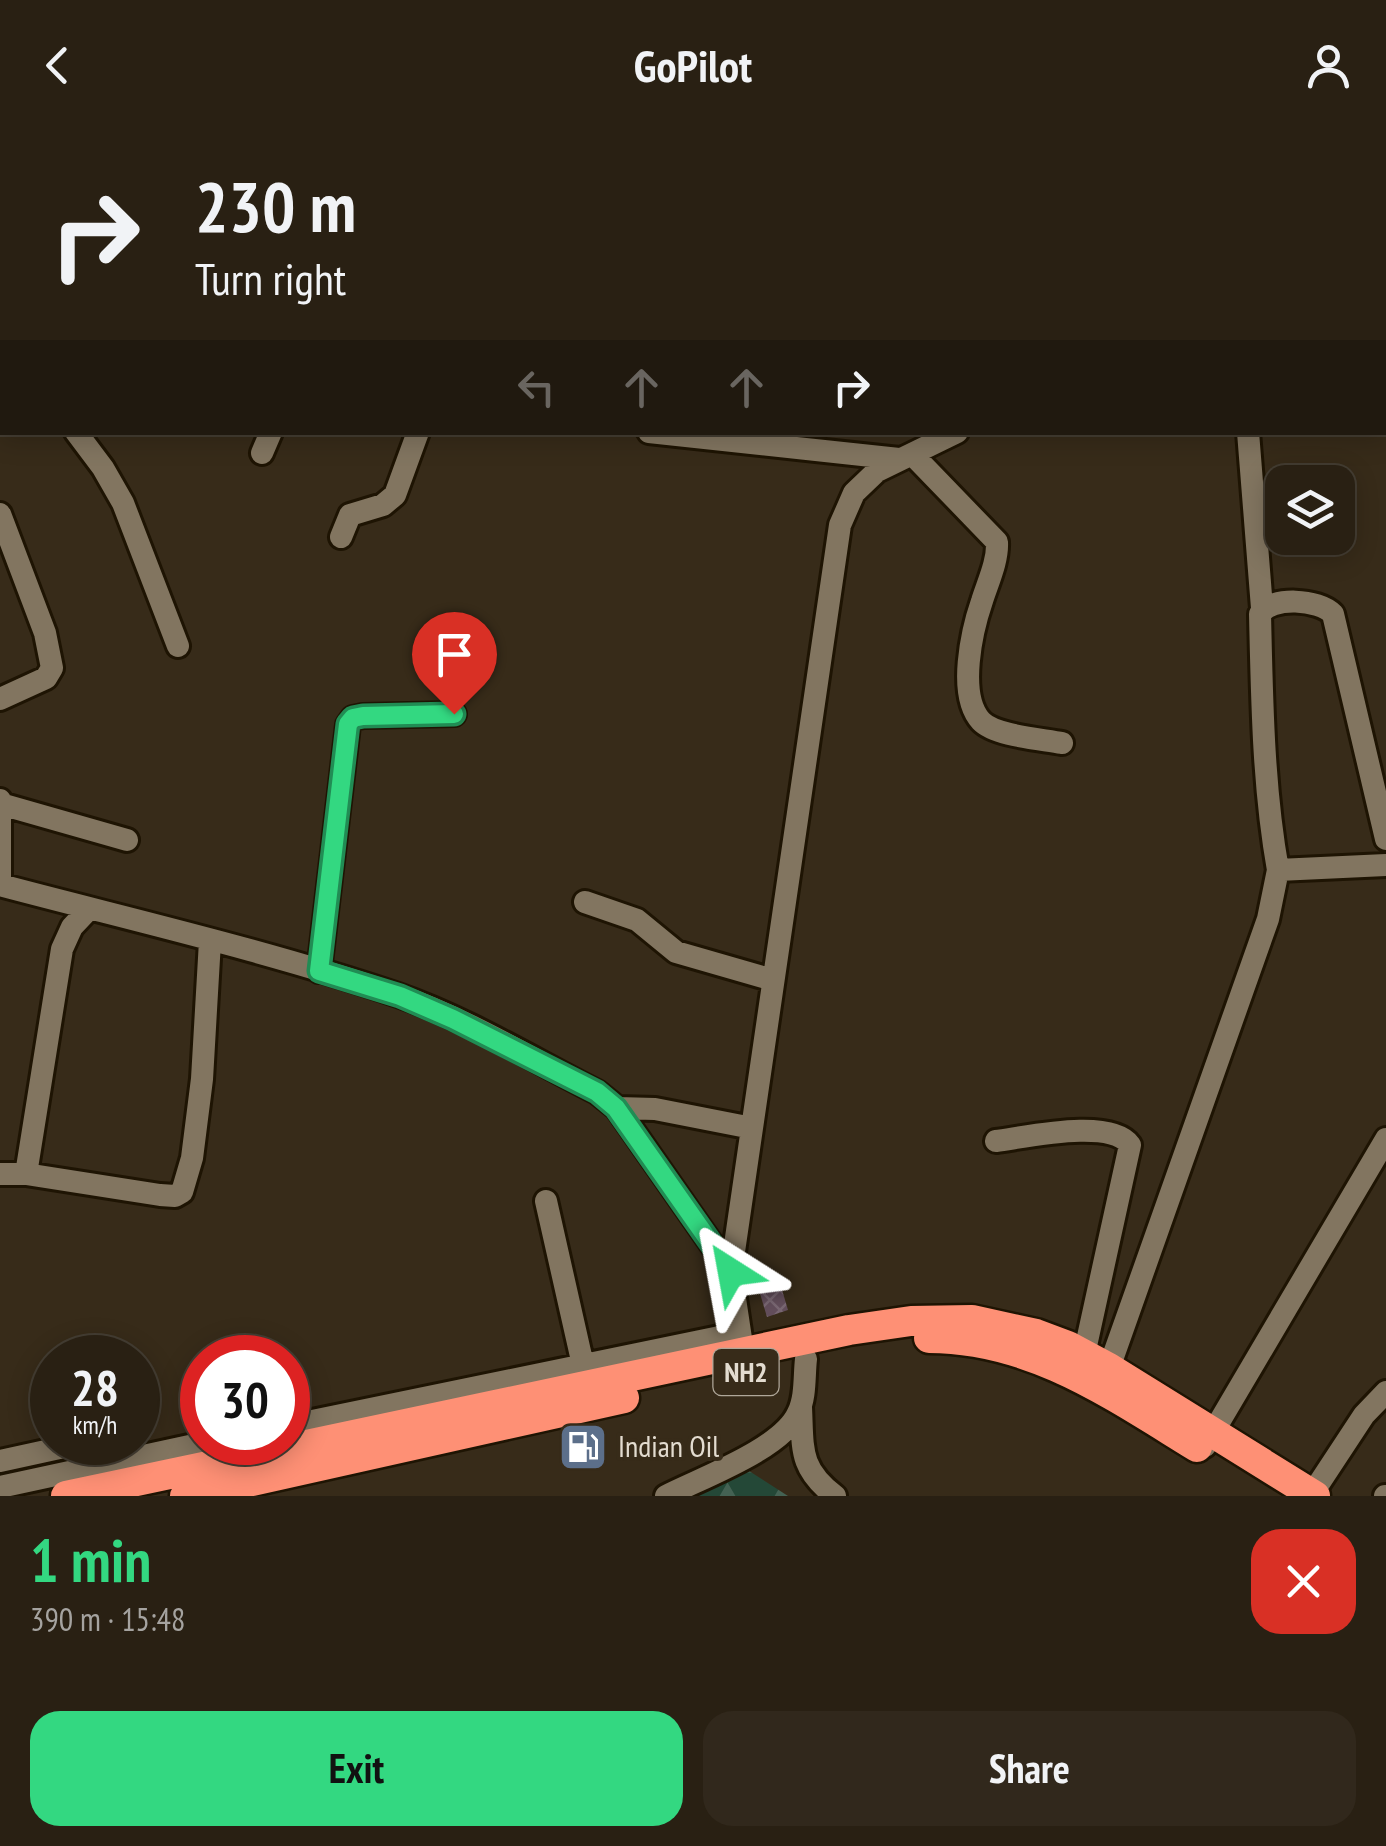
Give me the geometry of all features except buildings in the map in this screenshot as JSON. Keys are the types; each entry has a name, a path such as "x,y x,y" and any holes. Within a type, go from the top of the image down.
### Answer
{"highway":[{"name":"NH2","path":"66,1496 882,1324 938,1319 1000,1325 1036,1334 1096,1361 1208,1441 1276,1496"},
{"name":"NH2","path":"185,1496 742,1353 806,1358 903,1340 961,1340 996,1345 1060,1366 1314,1495"}],"street":[{"path":"78,435 124,503 178,646"},
{"path":"341,538 350,515 383,505 395,495 417,435"},
{"path":"685,435 906,457 998,542 970,652 970,690 981,721 992,728 1062,743"},
{"path":"310,1421 583,1364 742,1353 731,1272 840,525 854,493 877,470 951,435"},
{"path":"1096,1361 1268,919 1278,870 1266,779 1262,608 1248,435"},
{"path":"0,514 45,634 52,668 46,678 0,699"},
{"path":"1262,608 1269,604 1316,604 1333,614 1386,839"},
{"path":"319,971 348,724 363,716 454,714"},
{"path":"128,840 0,802 0,885 400,996 597,1092 616,1108 731,1272"},
{"path":"1278,870 1386,865"},
{"path":"585,902 637,920 676,952 774,980"},
{"path":"26,1174 62,948 72,927 89,908"},
{"path":"0,1174 26,1174 122,1192 175,1196 182,1192 198,1119 210,941"},
{"path":"616,1108 654,1109 752,1128"},
{"path":"996,1141 1091,1130 1118,1134 1130,1145 1096,1361"},
{"path":"1208,1441 1386,1139"},
{"path":"546,1200 583,1364"},
{"path":"806,1358 801,1405 803,1457 810,1471 835,1496"},
{"path":"1314,1495 1364,1416 1386,1392"},
{"path":"666,1496 780,1436 801,1405"},
{"path":"0,1486 180,1448"},
{"path":"0,1461 30,1454"}],"green space":[{"path":"746,1469 788,1496 689,1496"}],"place":[{"name":"Indian Oil","path":"583,1447"}],"route":[{"path":"454,714 363,716 348,724 319,971 400,996 453,1019 597,1092 616,1108 669,1179 731,1272"}]}
